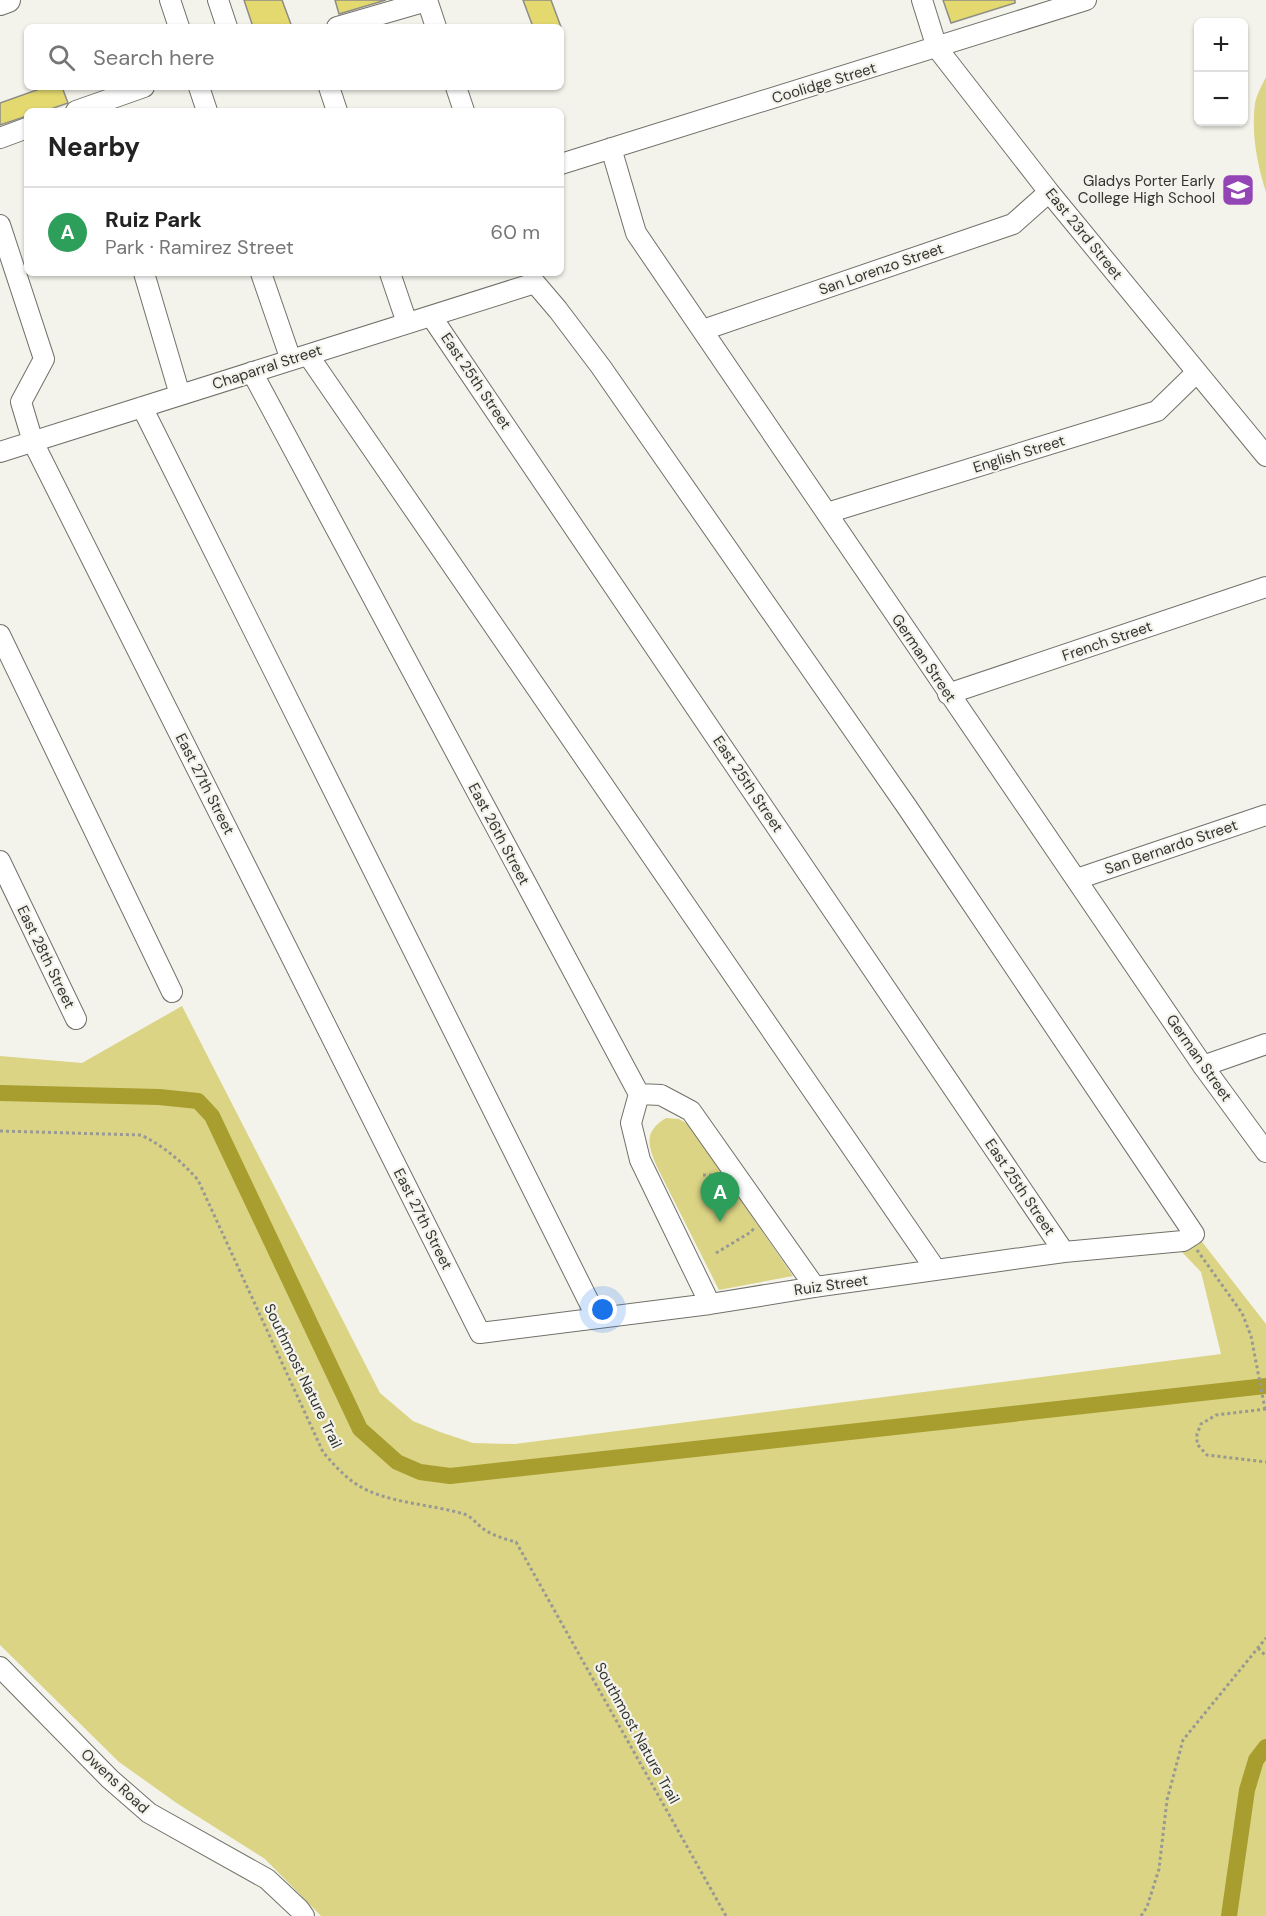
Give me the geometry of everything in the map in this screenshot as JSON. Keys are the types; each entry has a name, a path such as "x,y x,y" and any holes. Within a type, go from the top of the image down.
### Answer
{"main road":[{"path":"0,3 8,0"}],"street":[{"path":"170,0 178,24"},
{"path":"218,0 226,24"},
{"path":"347,24 427,0 435,24"},
{"name":"East 23rd Street","path":"922,0 937,48 1049,192 1266,456"},
{"name":"Coolidge Street","path":"564,163 1086,0"},
{"path":"91,108 136,90"},
{"path":"200,90 206,108"},
{"path":"331,90 336,108"},
{"path":"457,90 463,108"},
{"path":"0,138 24,129"},
{"name":"German Street","path":"611,148 636,233 1203,1066 1266,1152"},
{"name":"San Lorenzo Street","path":"703,330 1013,224 1049,192"},
{"name":"East 27th Street","path":"0,225 44,359 21,402 33,442 480,1333"},
{"path":"145,276 180,395"},
{"path":"262,276 299,357 936,1270"},
{"path":"391,276 407,323"},
{"name":"Chaparral Street","path":"0,452 535,283 602,367 908,807 1194,1234 1183,1241"},
{"name":"East 25th Street","path":"431,316 1064,1252"},
{"name":"East 26th Street","path":"252,372 639,1094"},
{"name":"English Street","path":"827,513 1157,411 1197,372"},
{"path":"142,407 597,1318"},
{"name":"French Street","path":"948,694 1266,587"},
{"path":"0,635 172,992"},
{"name":"San Bernardo Street","path":"1077,879 1266,815"},
{"name":"East 28th Street","path":"0,861 76,1019"},
{"path":"1203,1066 1266,1044"},
{"path":"710,1304 640,1160 631,1123 639,1094 661,1095 691,1112 815,1287"},
{"name":"Ruiz Street","path":"480,1333 710,1304 1064,1252 1183,1241"},
{"name":"Owens Road","path":"0,1666 110,1779 148,1813 267,1879 304,1916"}],"path":[{"name":"Southmost Nature Trail","path":"0,1131 141,1135 161,1145 192,1173 198,1180 323,1452 338,1470 357,1485 375,1493 423,1506 467,1514 482,1528 494,1535 516,1542 726,1916"},
{"path":"716,1253 751,1232 763,1214"},
{"path":"1183,1241 1196,1248 1242,1313 1251,1336 1266,1409 1216,1415 1201,1424 1197,1434 1197,1444 1208,1455 1266,1462"},
{"path":"1142,1916 1159,1869 1167,1800 1183,1740 1266,1638"},
{"path":"1258,1648 1266,1656"}],"shaded area":[{"path":"1266,77 1266,192 1254,137 1254,125 1255,103"},
{"path":"182,1006 380,1393 413,1421 473,1443 515,1444 1221,1354 1201,1272 1181,1251 1199,1238 1266,1324 1266,1916 321,1916 265,1859 178,1804 119,1762 0,1645 0,1056 82,1063"},
{"path":"666,1118 679,1119 688,1124 793,1276 719,1290 651,1152 651,1134 654,1128"}],"building":[{"path":"244,0 282,0 291,24 252,24"},
{"path":"335,0 386,0 339,14"},
{"path":"523,0 551,0 560,24 532,24"},
{"path":"943,0 1015,0 1015,3 951,23"},
{"path":"37,90 63,90 68,103 54,108 24,108 24,117 0,125 0,103"}],"waterway":[{"path":"0,1093 159,1097 198,1101 212,1116 360,1429 397,1462 420,1472 450,1476 1266,1386"},
{"path":"1229,1916 1247,1790 1256,1760 1266,1747"}],"place":[{"name":"Gladys Porter Early College High School","path":"1238,190"},
{"name":"Ruiz Park","path":"720,1222"}]}
